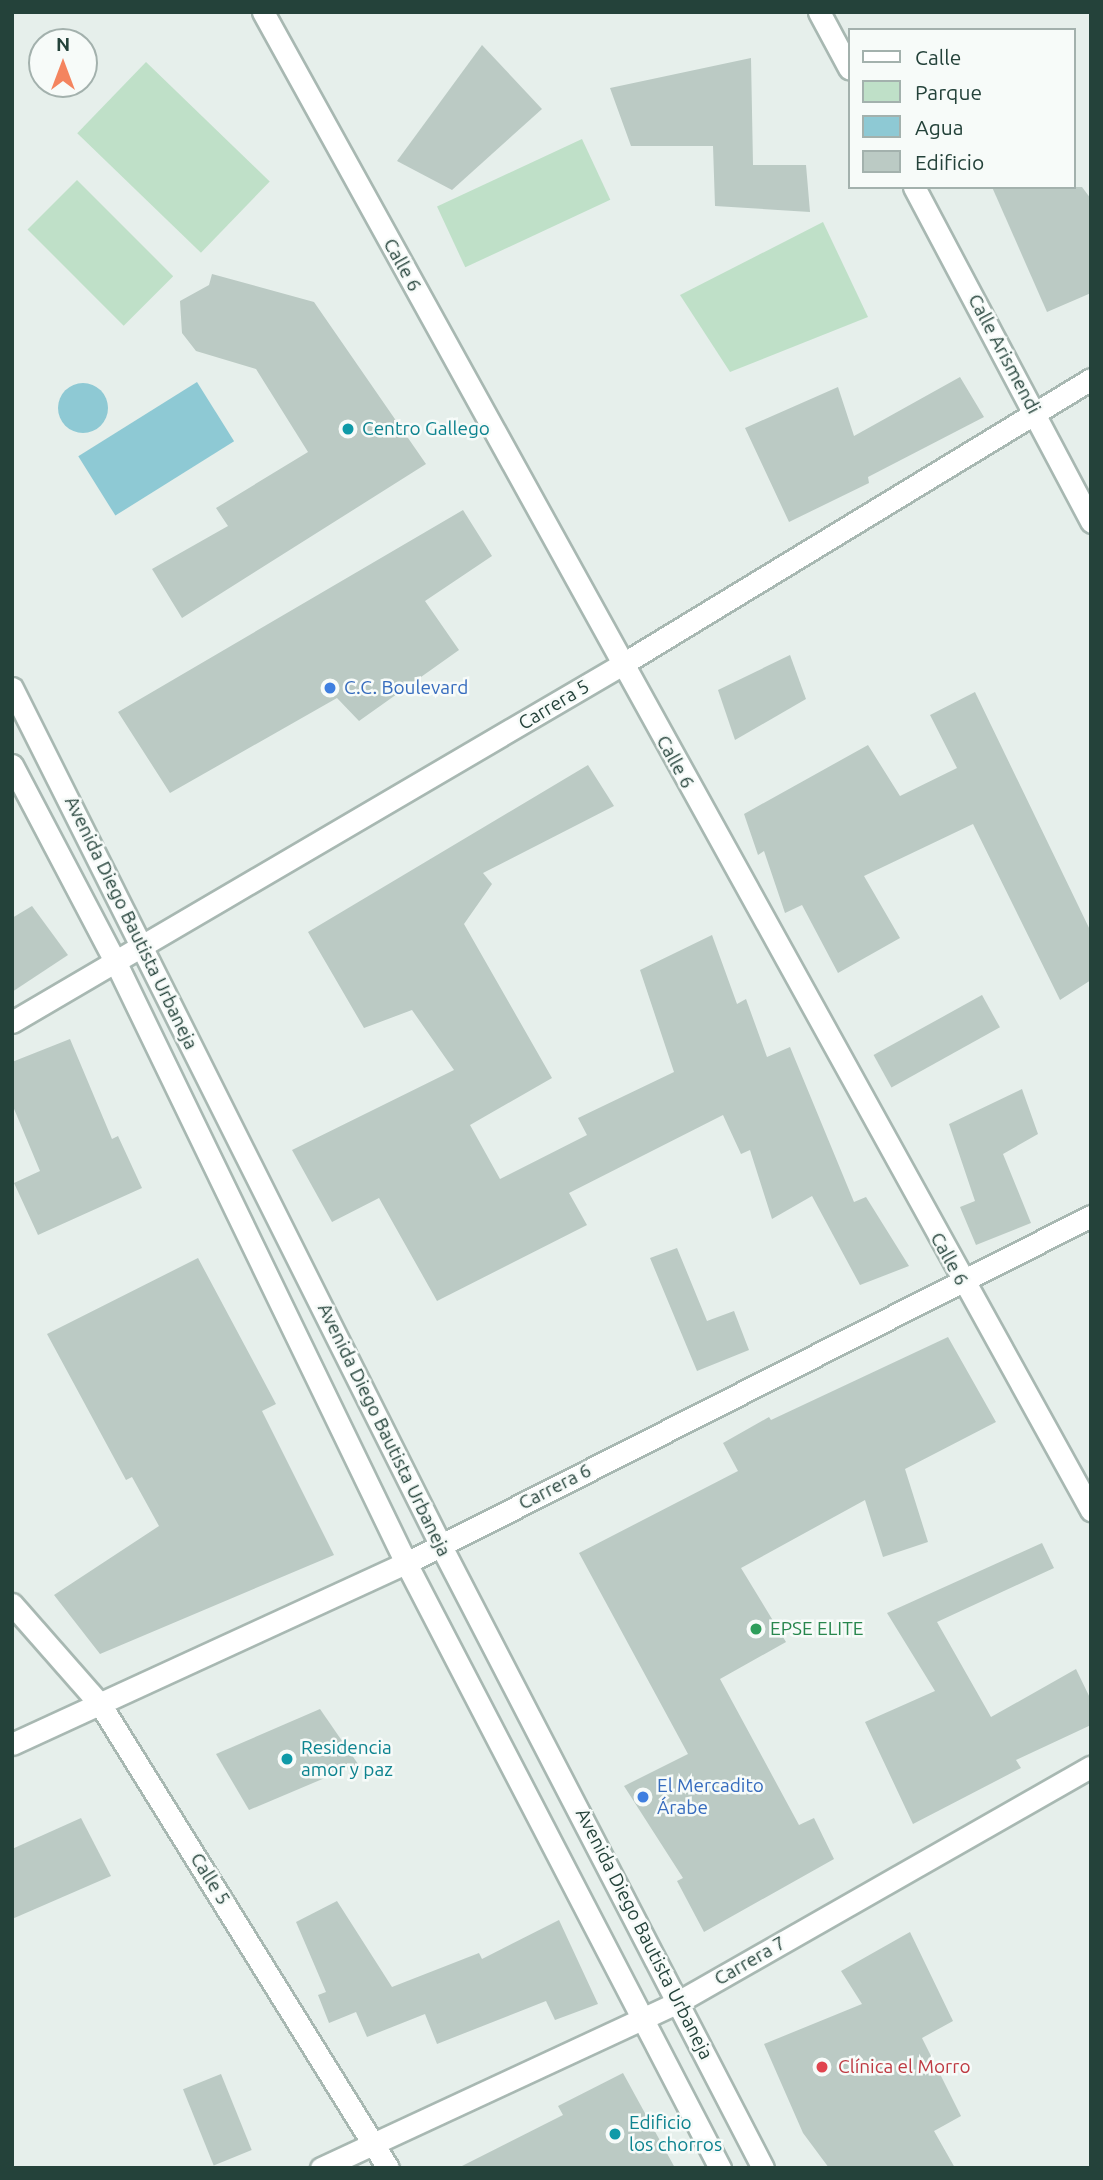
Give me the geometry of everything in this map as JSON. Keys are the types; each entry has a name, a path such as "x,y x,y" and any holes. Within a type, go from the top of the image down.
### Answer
{"street":[{"name":"Calle 6","path":"262,12 1091,1510"},
{"path":"819,12 848,66"},
{"name":"Calle Arismendi","path":"915,189 1035,411 1091,522"},
{"name":"Carrera 5","path":"12,1022 143,949 621,665 1091,379"},
{"name":"Avenida Diego Bautista Urbaneja","path":"12,688 441,1546 680,2001 764,2168"},
{"name":"Avenida Diego Bautista Urbaneja","path":"12,765 116,963 406,1563 645,2018 720,2168"},
{"name":"Carrera 6","path":"12,1744 441,1546 1091,1216"},
{"name":"Calle 5","path":"12,1604 100,1704 376,2143 388,2168"},
{"name":"Carrera 7","path":"321,2168 680,2001 1091,1767"}],"green space":[{"path":"146,62 270,181 201,253 77,133"},
{"path":"582,139 610,200 465,267 437,207"},
{"path":"77,180 173,276 124,326 28,229"},
{"path":"823,222 868,317 730,372 680,295"}],"water":[{"path":"197,382 234,441 115,516 78,456"},
{"path":"83,383 100,391 108,408 100,425 83,433 66,425 58,408 66,391"}],"building":[{"path":"482,45 542,109 452,190 397,161"},
{"path":"751,58 753,165 806,165 810,212 715,206 713,146 631,146 610,88"},
{"path":"1082,187 1091,199 1091,293 1047,312 993,189"},
{"name":"Centro Gallego","path":"212,274 314,302 426,464 182,618 152,569 228,526 216,508 308,452 256,369 196,351 182,333 180,301 209,285"},
{"path":"960,377 984,417 868,477 869,483 789,522 745,428 838,387 854,436"},
{"path":"463,510 492,556 425,601 459,650 359,721 337,698 170,793 118,712"},
{"path":"790,655 806,699 735,740 718,690"},
{"path":"975,692 1091,932 1091,980 1060,1000 973,824 864,876 900,938 838,973 802,905 785,913 764,851 758,855 744,814 868,745 900,796 957,768 930,715"},
{"path":"588,765 614,806 483,873 492,884 464,924 552,1078 470,1125 500,1179 587,1135 578,1118 674,1072 640,970 712,935 737,1004 746,999 767,1057 790,1047 854,1202 866,1197 909,1266 860,1285 812,1196 772,1219 750,1150 741,1154 723,1115 569,1193 587,1225 437,1301 379,1198 332,1222 292,1150 454,1070 412,1010 364,1028 308,932"},
{"path":"32,906 68,955 12,992 12,918"},
{"path":"982,995 1000,1027 891,1087 874,1055"},
{"path":"70,1039 112,1139 118,1136 142,1188 38,1235 14,1183 40,1171 12,1104 12,1062"},
{"path":"1022,1089 1038,1134 1003,1154 1031,1223 976,1245 960,1207 975,1201 949,1124"},
{"path":"677,1248 707,1321 734,1311 749,1350 697,1371 650,1258"},
{"path":"198,1258 276,1404 262,1411 334,1555 100,1654 54,1595 159,1526 132,1477 126,1480 47,1334"},
{"path":"948,1337 996,1422 905,1469 928,1542 883,1557 865,1500 741,1568 786,1642 720,1679 799,1825 814,1818 834,1859 704,1932 677,1881 683,1878 624,1786 688,1754 579,1553 738,1471 723,1443 769,1417 771,1420"},
{"path":"1042,1543 1054,1568 937,1622 991,1717 1076,1669 1091,1700 1091,1725 1016,1760 1021,1768 913,1824 865,1722 935,1691 887,1613"},
{"name":"Residencia amor y paz","path":"320,1709 358,1764 249,1810 216,1754"},
{"path":"81,1818 111,1876 12,1919 12,1849"},
{"path":"337,1901 392,1987 479,1953 482,1959 559,1920 598,2004 555,2020 546,2001 437,2044 425,2014 367,2037 356,2012 329,2023 318,1995 326,1992 296,1922"},
{"path":"910,1932 953,2021 922,2038 961,2116 934,2131 955,2168 829,2168 803,2133 764,2044 862,2004 841,1971"},
{"name":"Edificio los chorros","path":"623,2073 675,2168 458,2168 563,2115 558,2106"},
{"path":"221,2074 252,2150 214,2165 183,2089"}],"place":[{"name":"Centro Gallego","path":"348,429"},
{"name":"C.C. Boulevard","path":"330,688"},
{"name":"EPSE ELITE","path":"756,1629"},
{"name":"Residencia amor y paz","path":"287,1759"},
{"name":"El Mercadito Árabe","path":"643,1797"},
{"name":"Clínica el Morro","path":"822,2067"},
{"name":"Edificio los chorros","path":"615,2134"}]}
